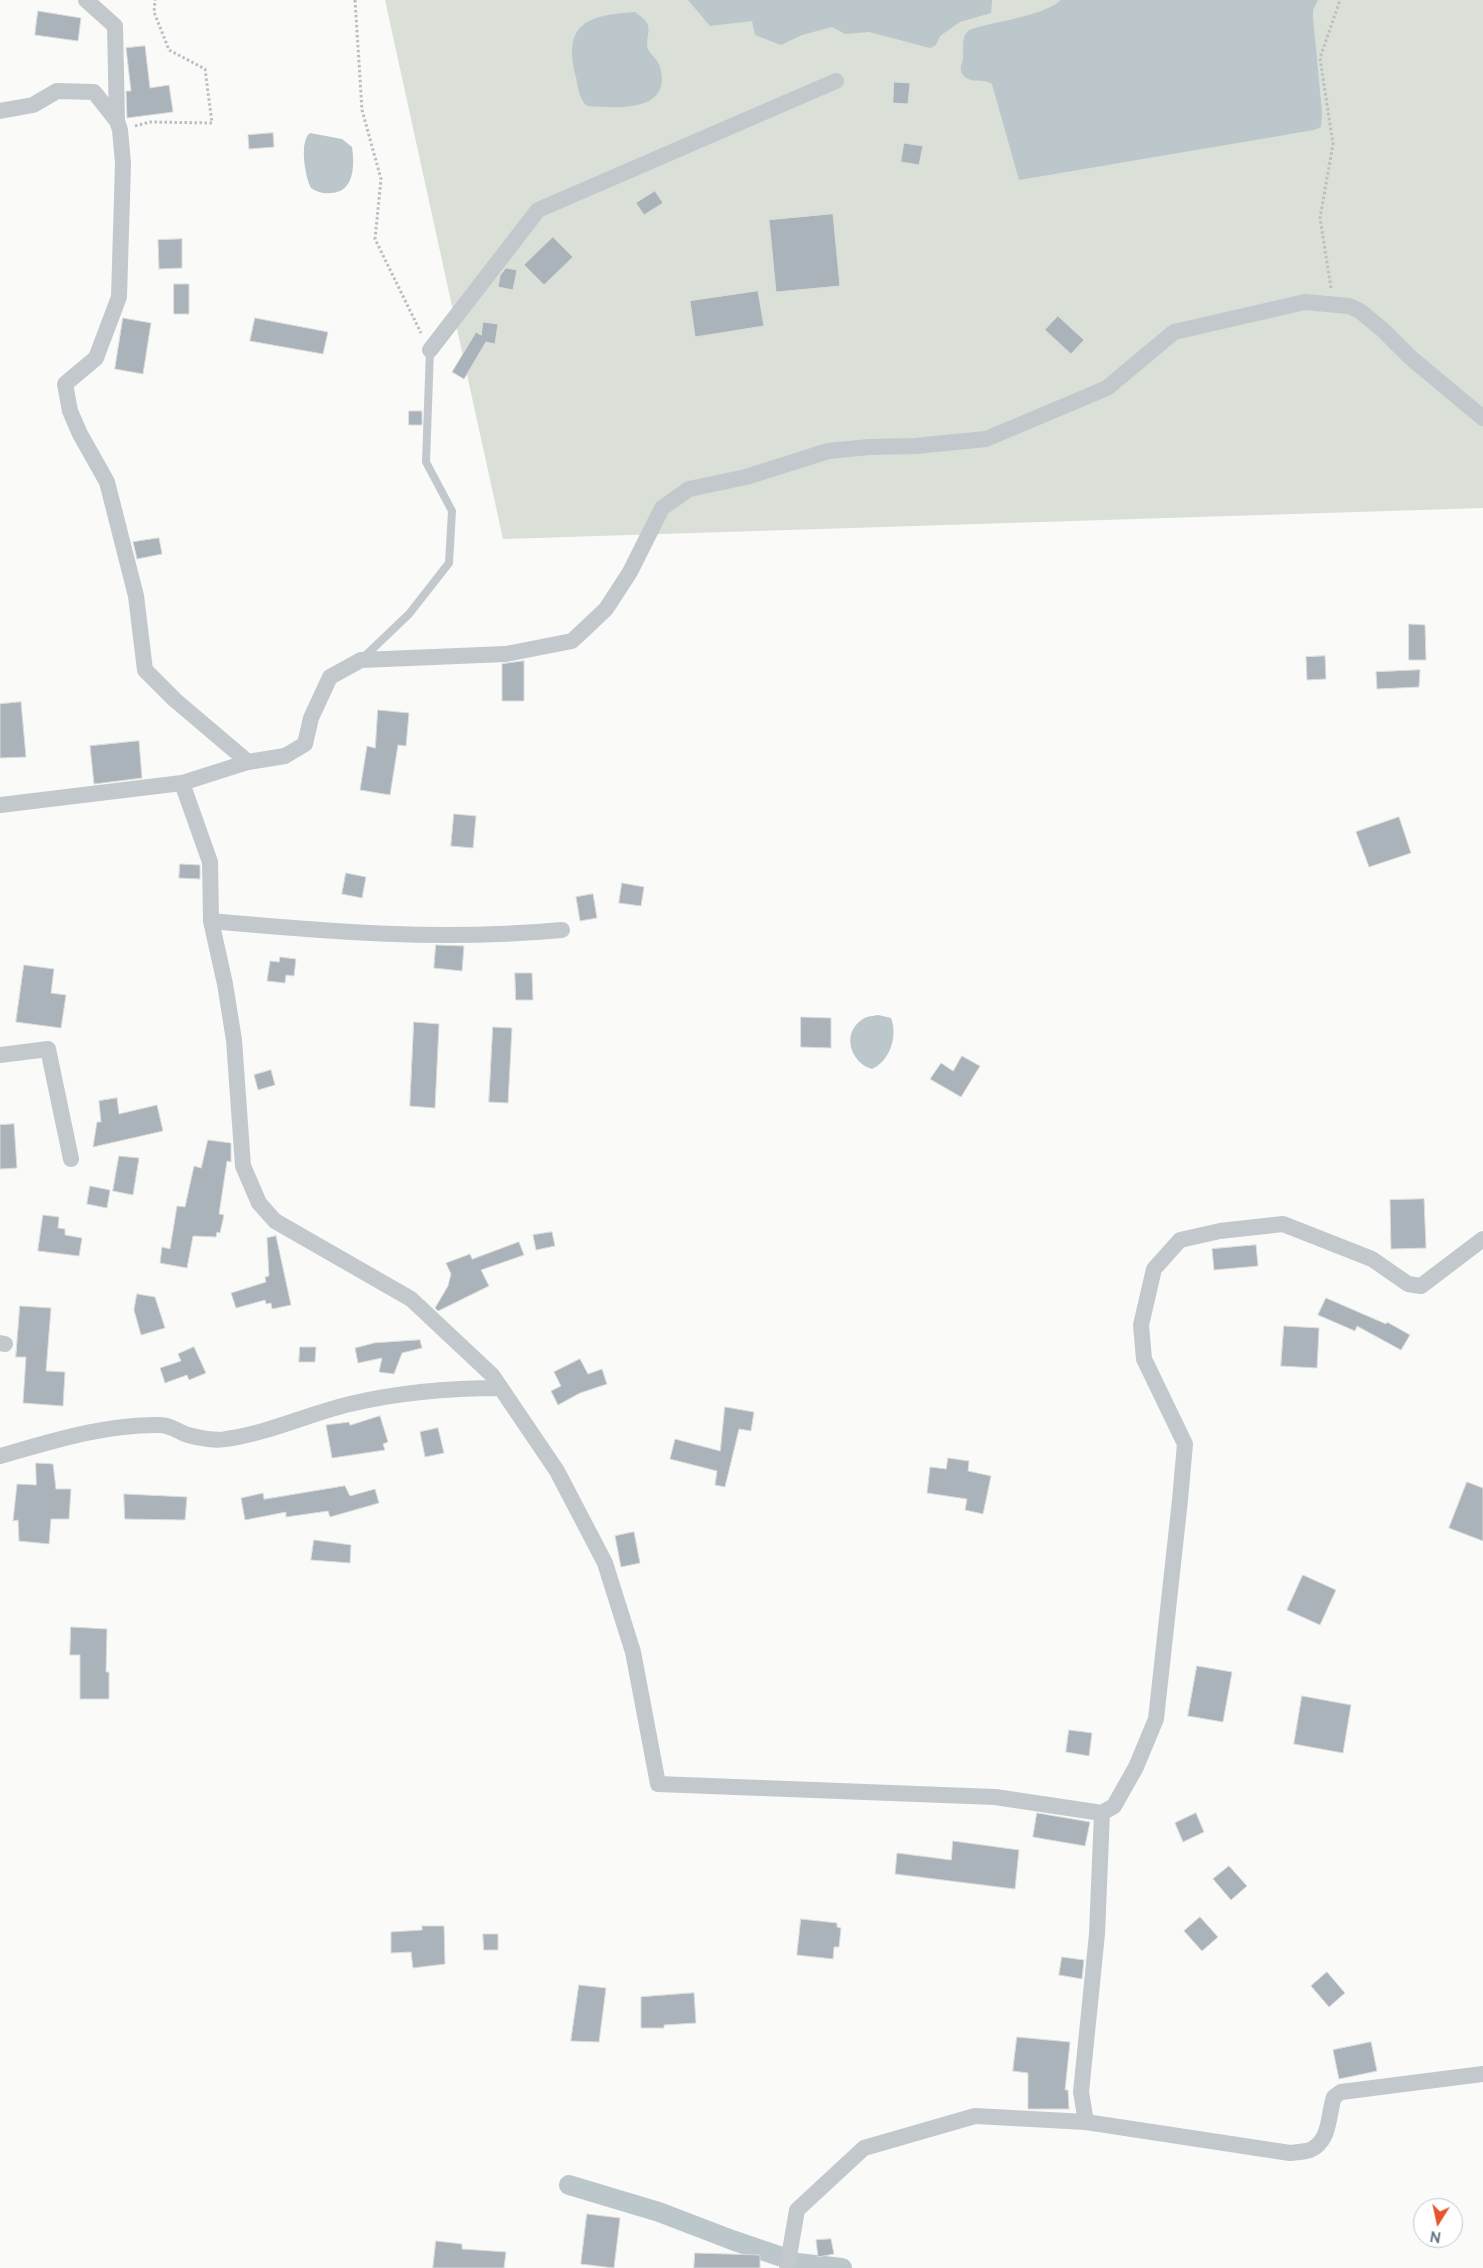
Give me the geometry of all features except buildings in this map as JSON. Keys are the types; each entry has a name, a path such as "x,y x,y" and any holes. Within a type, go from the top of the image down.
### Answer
{"street":[{"path":"86,0 115,26 119,125 123,163 119,298 96,358 65,384 70,411 80,434 107,482 136,596 145,670 175,700 248,762"},
{"path":"430,350 538,210 836,81"},
{"path":"0,111 33,105 57,91 94,92 119,125"},
{"path":"0,805 182,783 248,762 285,756 305,744 311,718 330,677 361,660 506,654 572,641 606,609 630,572 662,508 690,489 746,477 828,451 869,447 915,446 986,439 1107,388 1174,332 1305,302 1333,303 1360,311 1483,418"},
{"path":"182,783 210,862 211,921 225,984 234,1040 243,1166 259,1203 275,1221 412,1299 492,1376 501,1388 557,1471 605,1563 633,1652 658,1784 995,1796 1081,1812 1102,1813 1114,1806 1136,1767 1156,1719 1185,1444 1144,1359 1140,1326 1154,1268 1180,1240 1220,1230 1283,1224 1372,1258 1408,1284 1421,1286 1483,1239"},
{"path":"211,921 380,935 503,935 562,930"},
{"path":"0,1055 48,1049 71,1160"},
{"path":"0,1456 85,1432 132,1424 167,1425 189,1435 224,1440 297,1422 349,1404 404,1394 457,1388 501,1388"},
{"path":"1086,2122 1081,2092 1097,1934 1102,1813"},
{"path":"787,2268 797,2210 864,2148 975,2116 1086,2122 1290,2153 1311,2150 1323,2139 1328,2129 1334,2097 1341,2092 1483,2074"}],"lane":[{"path":"361,660 409,614 450,563 452,511 426,462 430,350"}],"path":[{"path":"119,125 150,122 212,122 205,69 169,50 154,12 155,0"},
{"path":"355,0 362,110 381,179 375,239 430,350"},
{"path":"1333,303 1320,218 1333,144 1320,58 1340,0"}],"shaded area":[{"path":"385,0 1483,0 1483,508 503,539"},
{"path":"688,0 992,0 991,13 960,22 940,36 936,45 930,48 869,32 845,34 832,27 802,35 781,45 755,35 752,21 710,26"},
{"path":"1061,0 1318,0 1313,10 1313,17 1322,112 1321,127 1314,130 1019,180 992,84 985,81 970,80 961,72 964,38 967,32 972,29 1038,12 1051,7"},
{"path":"635,12 648,24 647,47 660,67 662,82 658,93 650,100 639,105 626,107 587,106 579,93 573,59 573,45 576,34 582,26 592,20 618,13"},
{"path":"310,133 342,139 352,147 353,170 351,177 344,188 338,192 322,193 311,188 304,159 305,143"},
{"path":"878,1015 891,1018 894,1032 888,1054 884,1060 872,1069 864,1066 858,1060 851,1047 850,1039 856,1025 865,1018"}],"waterway":[{"path":"569,2185 659,2212 779,2256"},
{"path":"797,2263 842,2268"}]}
